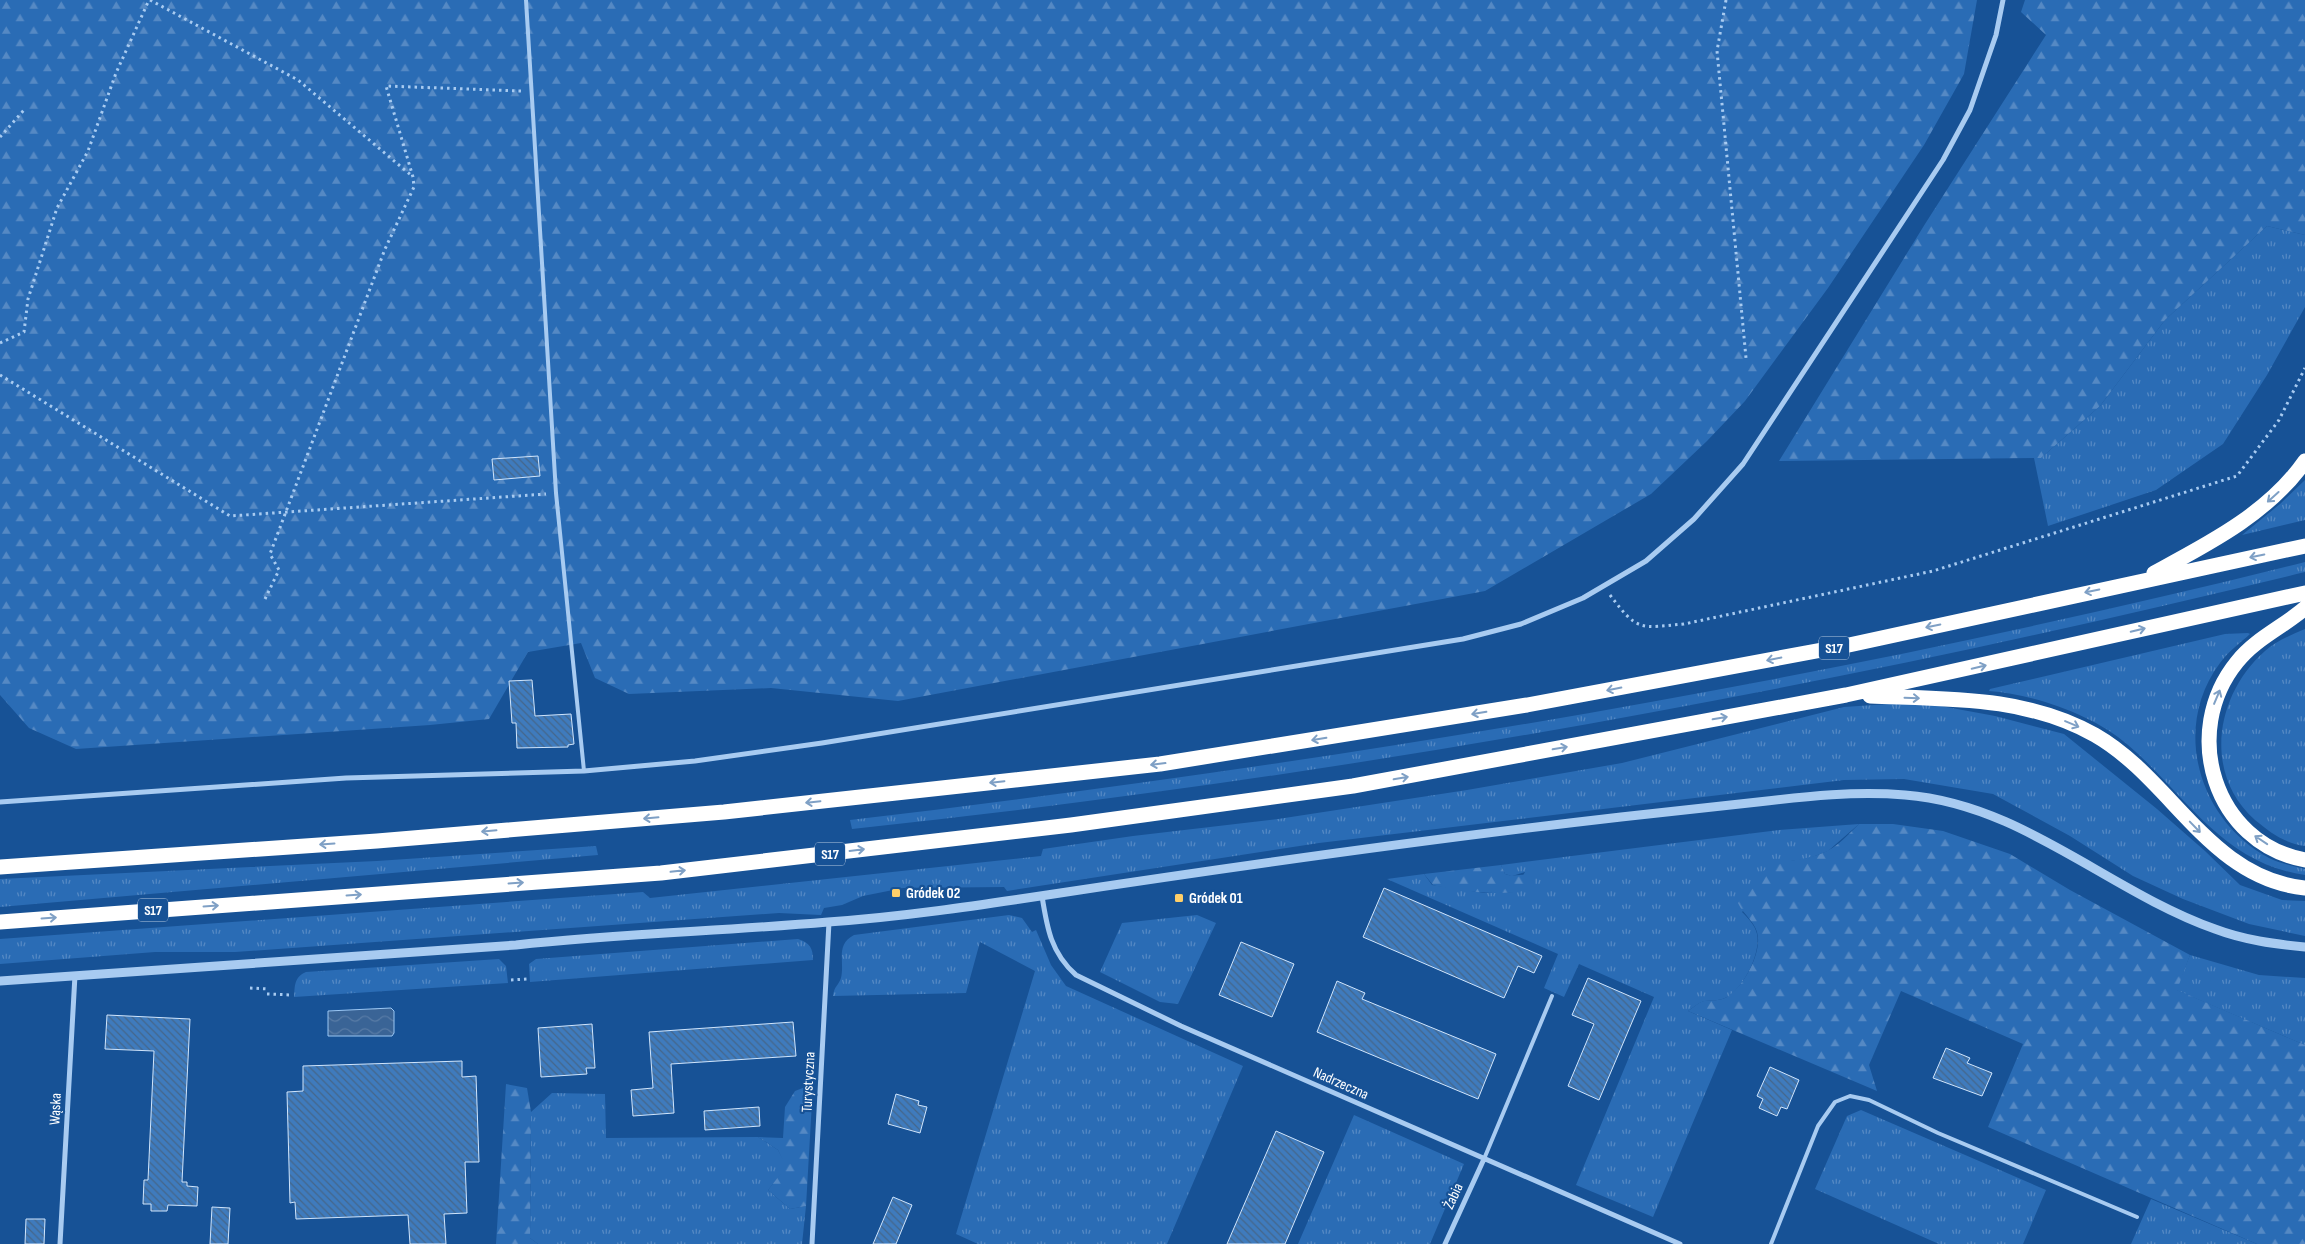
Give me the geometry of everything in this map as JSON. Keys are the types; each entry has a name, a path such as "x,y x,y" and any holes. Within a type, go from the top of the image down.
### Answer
{"highway":[{"path":"2139,581 2207,544 2260,508 2292,480 2305,462"},
{"name":"S17","path":"0,867 377,841 724,812 1160,764 1527,705 1791,656 2305,546"},
{"name":"S17","path":"0,922 661,873 1071,825 1353,786 1846,695 2305,593"},
{"path":"2305,608 2288,622 2264,637 2237,662 2217,695 2210,716 2207,734 2212,772 2228,808 2252,834 2283,853 2305,860"},
{"path":"1846,695 1982,700 2034,711 2077,726 2108,744 2132,762 2205,838 2238,864 2266,879 2288,886 2305,888"}],"street":[{"path":"0,802 346,778 584,771 695,761 822,743 1463,638 1521,624 1583,598 1653,555 1694,519 1743,464 1944,160 1970,110 1996,36 2003,0"},
{"path":"0,981 74,974 829,922 1042,896 1442,838 1829,794 1869,792 1934,798 1981,810 2022,828 2158,904 2216,930 2248,939 2305,947"},
{"name":"Nadrzeczna","path":"1042,896 1046,924 1052,945 1059,957 1076,975 1175,1024 1680,1244"},
{"name":"Turystyczna","path":"812,1244 829,922"},
{"name":"Wąska","path":"60,1244 74,974"},
{"name":"Żabia","path":"1445,1244 1484,1160"}],"lane":[{"path":"526,0 556,494 584,771"},
{"path":"1484,1160 1552,996"},
{"path":"1771,1244 1818,1126 1834,1102 1850,1096 1869,1100 1938,1133 2137,1217"}],"path":[{"path":"0,343 24,332 28,299 57,208 88,151 116,73 150,0 298,80 413,177"},
{"path":"1726,0 1717,51 1746,358"},
{"path":"265,598 279,570 270,554 386,249 414,187 413,177 386,86 532,91"},
{"path":"0,137 24,110"},
{"path":"1602,586 1628,619 1645,628 1684,624 1933,571 2237,476 2279,420 2305,368"},
{"path":"0,375 230,516 556,494"},
{"path":"511,980 527,979"},
{"path":"250,988 268,988"},
{"path":"267,994 292,995"}],"green space":[{"path":"0,0 1977,0 1964,74 1924,145 1828,288 1745,401 1707,441 1651,494 1485,591 898,701 771,688 629,694 595,678 581,643 528,652 489,719 430,725 76,749 29,728 0,695"},
{"path":"2025,0 2305,0 2305,235 2267,226 2165,320 2100,406 2041,458 1779,461 1925,224 2046,35 2021,12"},
{"path":"2267,226 2305,235 2305,307 2267,375 2223,444 2156,490 2048,526 2034,458 2041,458 2100,406 2165,320"},
{"path":"2305,480 2305,520 2242,535 2280,504"},
{"path":"2305,562 2305,572 2125,615 1764,691 1583,725 1401,756 1036,808 852,829 850,820 1216,772 1399,745 1582,714 1764,681 1945,645"},
{"path":"2305,629 2305,846 2284,840 2272,833 2255,820 2238,801 2228,780 2222,758 2222,735 2226,712 2235,689 2248,669 2269,647"},
{"path":"2225,634 2250,634 2230,651 2220,663 2205,689 2197,716 2196,744 2200,771 2210,797 2225,821 2245,842 2273,860 2305,869 2305,875 2276,868 2251,857 2228,842 2207,825 2128,745 2098,724 2044,701 2025,696 1989,691 1990,689"},
{"path":"1919,702 1995,716 2064,734 2157,809 2240,885 2282,900 2305,901 2305,936 2249,924 2183,899 2133,876 2070,836 1993,794 1904,779 1844,780 1319,843 1007,891 1004,887 903,888 863,896 842,905 824,908 821,915 779,913 235,952 155,952 0,964 0,939 643,892 650,898 1041,856 1043,849 1278,819 1467,790 1622,763 1844,707"},
{"path":"1859,824 1828,851 1807,859 1791,861 1742,912 1749,919 1757,934 1758,942 1750,969 1739,986 1727,997 1703,1002 1688,1011 1732,1030 1653,1217 1576,1185 1654,997 1579,964 1564,997 1544,988 1558,954 1387,879 1424,874 1432,885 1484,893 1514,892 1525,872 1512,876 1505,874 1501,865 1779,830"},
{"path":"1859,824 1893,824 1943,831 2010,854 2070,890 2190,955 2177,990 2305,1045 2305,1244 2257,1244 1988,1127 2023,1044 1901,991 1869,1065 1877,1091 1688,1011 1704,1001 1719,1000 1727,997 1740,985 1751,968 1757,949 1757,932 1738,903 1754,879 1771,866 1815,856 1831,849"},
{"path":"596,846 598,855 0,907 0,879 377,861"},
{"path":"1501,865 1505,874 1535,876 1535,886 1526,890 1500,893 1456,890 1433,885 1424,874"},
{"path":"1009,915 1022,918 1032,932 1036,930 1051,965 1066,986 1243,1066 1167,1244 978,1244 956,1234 1035,971 980,942 966,993 833,996 834,990 841,978 843,949 848,939 854,935"},
{"path":"1197,915 1216,923 1178,1004 1160,1002 1100,972 1122,923"},
{"path":"798,939 810,946 813,960 530,982 529,964 536,959"},
{"path":"2190,955 2259,975 2305,978 2305,1045 2176,990"},
{"path":"499,959 506,966 508,983 294,997 297,979 306,972"},
{"path":"506,1084 527,1088 531,1112 530,1238 538,1244 496,1244"},
{"path":"813,1084 806,1206 790,1209 768,1190 786,1167 778,1150 758,1137 783,1138 785,1107 795,1091"},
{"path":"552,1093 605,1094 606,1138 758,1137 778,1150 787,1167 768,1190 790,1209 806,1206 802,1244 538,1244 530,1238 531,1112"},
{"path":"1861,1110 2046,1190 2023,1244 1939,1244 1815,1189 1847,1116"},
{"path":"1354,1115 1464,1164 1430,1244 1298,1244"},
{"path":"2151,1199 2257,1244 2131,1244"}],"water":[{"path":"391,1008 394,1011 394,1033 392,1036 328,1036 328,1011"}],"building":[{"path":"538,456 540,476 494,480 492,459"},
{"path":"532,680 535,716 571,714 574,744 568,745 568,747 517,748 516,723 512,723 509,681"},
{"path":"1384,888 1542,956 1534,973 1518,966 1504,998 1363,937"},
{"path":"1241,942 1294,964 1272,1017 1219,995"},
{"path":"1588,978 1641,1001 1599,1100 1568,1086 1594,1024 1572,1015"},
{"path":"1337,981 1365,993 1362,999 1496,1054 1478,1099 1317,1032"},
{"path":"107,1015 190,1019 182,1182 187,1182 187,1186 198,1187 197,1206 168,1205 167,1211 151,1211 151,1204 143,1204 144,1180 148,1180 154,1051 105,1049"},
{"path":"793,1022 796,1056 671,1064 674,1113 633,1116 631,1090 653,1088 649,1032"},
{"path":"592,1024 595,1068 586,1068 587,1074 541,1077 538,1028"},
{"path":"1946,1048 1970,1058 1967,1063 1992,1073 1982,1096 1933,1078"},
{"path":"462,1061 462,1077 476,1076 479,1162 465,1162 467,1213 444,1214 446,1244 410,1244 408,1215 296,1219 295,1202 290,1203 287,1092 303,1091 303,1066"},
{"path":"1770,1067 1799,1080 1787,1109 1781,1107 1777,1116 1759,1108 1763,1099 1757,1096"},
{"path":"896,1094 919,1101 918,1105 927,1107 920,1133 888,1124"},
{"path":"759,1107 760,1126 705,1130 704,1111"},
{"path":"1276,1131 1324,1152 1285,1244 1227,1244"},
{"path":"893,1197 912,1205 896,1244 873,1244"},
{"path":"212,1207 230,1208 228,1244 210,1244"},
{"path":"26,1219 45,1219 44,1244 25,1244"}],"place":[{"name":"Gródek 02","path":"896,893"},
{"name":"Gródek 01","path":"1179,898"}]}
